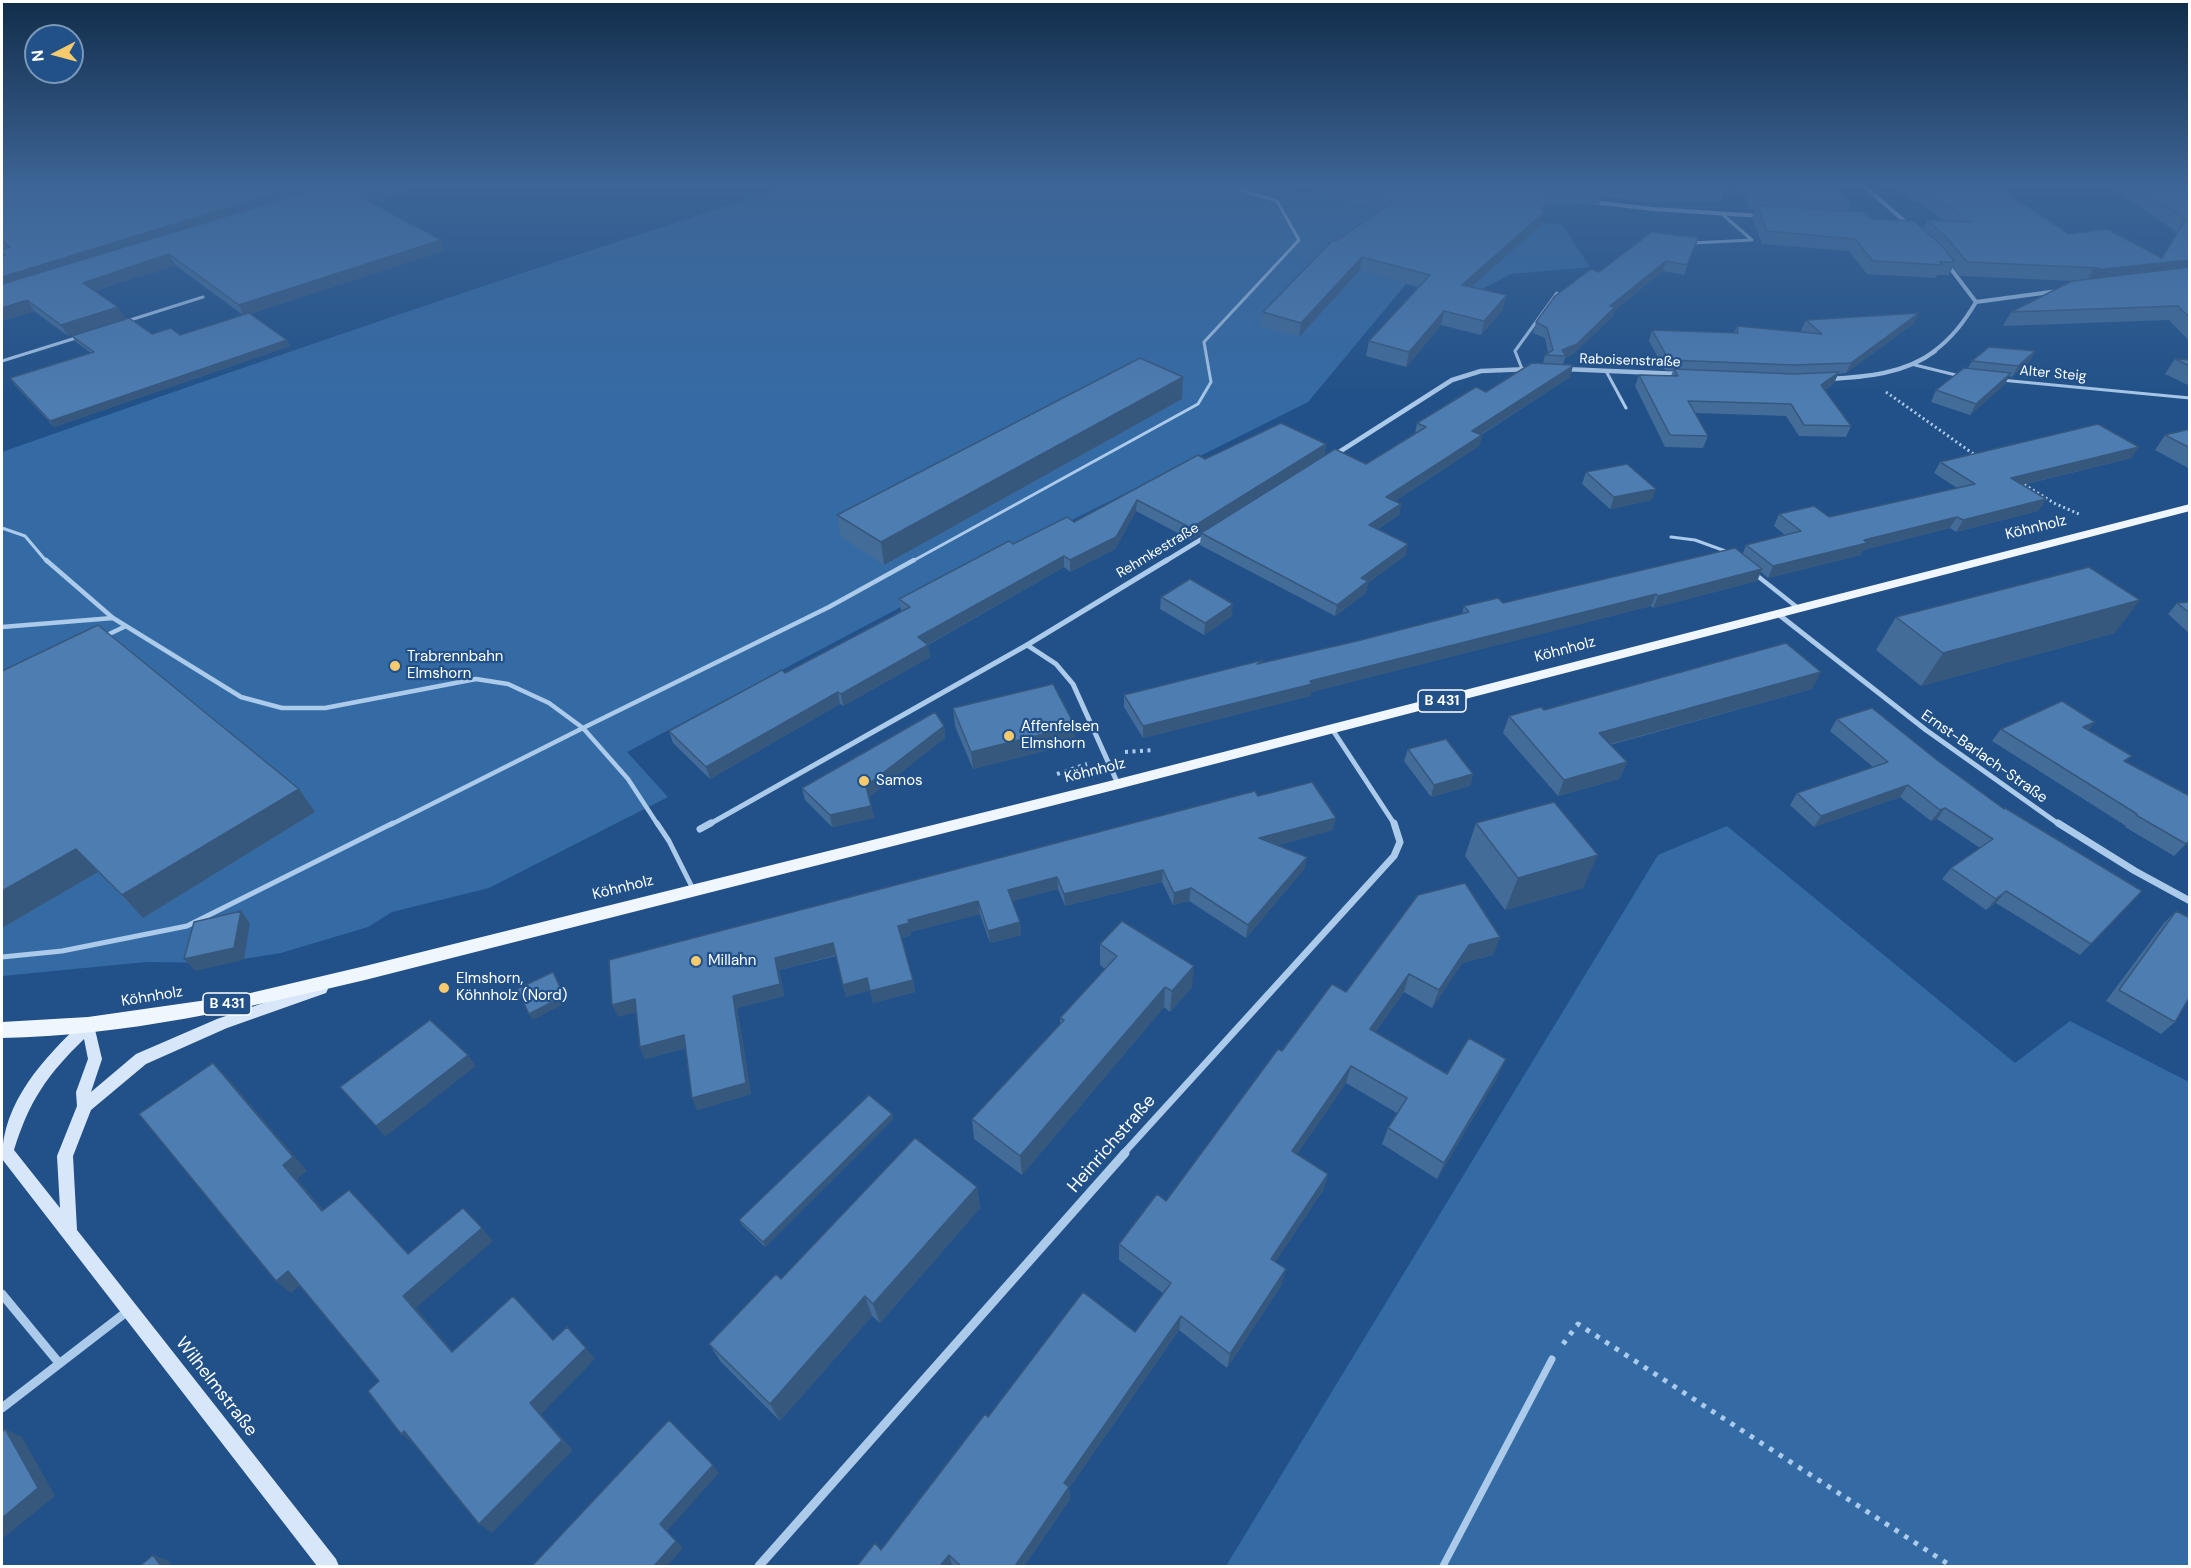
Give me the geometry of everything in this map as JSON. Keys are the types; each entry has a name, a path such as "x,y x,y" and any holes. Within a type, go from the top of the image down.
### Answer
{"main road":[{"name":"Köhnholz","path":"2,1030 88,1025 242,1002 365,973 1118,784 2190,507"},
{"path":"70,1234 65,1156 85,1106 141,1059 222,1023 365,973"},
{"path":"85,1106 83,1092 95,1059 88,1025"},
{"name":"Wilhelmstraße","path":"88,1025 48,1063 26,1096 4,1149 329,1566"}],"street":[{"path":"1945,262 1959,277 1976,302"},
{"path":"1976,302 2070,290"},
{"path":"1822,379 1866,377 1915,364 1948,342 1965,323 1976,302"},
{"path":"1328,459 1452,380 1481,371 1541,369"},
{"name":"Raboisenstraße","path":"1561,369 1691,374"},
{"name":"Rehmkestraße","path":"700,829 1027,645 1206,536"},
{"name":"Ernst-Barlach-Straße","path":"1778,614 1946,748 2049,818 2148,880 2190,901"},
{"path":"1027,645 1056,664 1073,684 1118,784"},
{"name":"Heinrichstraße","path":"759,1566 1166,1106 1394,856 1400,842 1395,824 1332,729"},
{"path":"2,1294 59,1363"},
{"path":"2,1408 129,1310"}],"lane":[{"path":"2,957 62,951 187,926 829,607 1198,404 1211,382 1203,342 1282,258"},
{"path":"1522,369 1515,351 1557,293"},
{"path":"125,322 203,297"},
{"path":"2,362 80,336"},
{"path":"1915,364 1945,374 1967,376"},
{"path":"1606,371 1626,408"},
{"name":"Alter Steig","path":"2000,379 2190,398"},
{"path":"2,528 25,536 50,564 113,618 241,697 282,708 325,708 476,679 508,684 549,703 583,728 628,779 669,841 693,889"},
{"path":"1671,537 1719,547 1737,559"},
{"path":"1753,572 1798,608"},
{"path":"2,627 113,618"},
{"path":"95,640 126,626"},
{"path":"1443,1566 1552,1359"}],"path":[{"path":"1866,377 1978,457"},
{"path":"2016,480 2054,503 2110,528"},
{"path":"1552,1359 1578,1324 1952,1566"}],"shaded area":[{"name":"Trabrennbahn Elmshorn","path":"567,258 1584,258 1590,267 1511,274 1461,300 1406,284 1308,402 952,580 627,752 668,797 489,888 392,912 368,927 281,953 218,963 146,962 2,976 2,452"},
{"path":"1727,826 2015,1063 2070,1021 2189,1082 2189,1566 1226,1566 1658,855"}],"building":[{"path":"2,258 63,258 2,277"},
{"path":"87,258 157,258 83,283 118,307 61,325 27,300 2,308 2,284"},
{"path":"175,258 385,258 239,305"},
{"path":"1315,258 1361,258 1301,323 1263,312"},
{"path":"1366,258 1492,258 1462,285 1507,295 1484,321 1444,311 1409,352 1369,341 1430,275"},
{"path":"1617,258 1690,258 1687,265 1666,261 1610,306 1615,307 1577,344 1562,350 1566,356 1545,355 1553,350 1547,328 1536,322 1555,296 1591,269 1599,272"},
{"path":"1871,258 1952,258 1955,262 1940,262 1942,265 1873,261"},
{"path":"1964,258 2190,258 2190,260 2093,270 2099,268 1967,262"},
{"path":"2190,267 2190,318 2178,306 2011,312 2072,281"},
{"path":"249,313 287,340 50,421 10,378 94,352 72,336 129,318 152,334 171,328 180,335"},
{"path":"1919,313 1851,363 1794,365 1669,360 1652,330 1738,333 1737,326 1822,334 1806,320"},
{"path":"1989,347 2035,351 2018,366 1972,361"},
{"path":"1140,358 1183,377 881,542 837,515"},
{"path":"2175,359 2190,360 2190,366"},
{"path":"1532,363 1573,366 1472,431 1482,435 1386,497 1401,504 1369,525 1408,544 1361,578 1368,581 1337,605 1201,533 1335,449 1366,464 1426,427 1417,423 1476,387 1486,392"},
{"path":"1964,368 2011,373 1976,404 1936,390"},
{"path":"1674,369 1794,374 1839,372 1821,385 1851,426 1804,425 1791,404 1688,401 1708,436 1670,435 1639,375 1678,376"},
{"path":"1281,423 1326,444 1191,528 1137,500 1116,537 1070,560 1064,556 918,637 928,645 841,694 838,692 706,767 669,731 782,670 785,673 910,607 899,599 1009,541 1013,544 1067,517 1074,522 1198,455 1205,459"},
{"path":"2098,424 2139,447 2011,478 2046,499 1963,520 1957,517 1864,540 1867,543 1773,566 1746,545 1801,531 1779,514 1814,506 1829,517 1975,484 1940,462"},
{"path":"2190,429 2190,448 2165,435"},
{"path":"1627,464 1656,489 1614,497 1586,472"},
{"path":"1735,548 1762,569 1310,681 1312,684 1143,726 1124,695 1263,660 1257,664 1357,641 1469,612 1464,606 1498,598 1503,603"},
{"path":"2089,567 2140,600 1943,653 1896,617"},
{"path":"1190,579 1233,604 1205,623 1161,597"},
{"path":"2190,602 2190,613 2177,603"},
{"path":"98,625 299,789 122,895 76,849 2,891 2,671"},
{"path":"1786,643 1821,672 1599,733 1627,762 1564,780 1509,716 1541,707 1544,710"},
{"path":"1053,684 1075,726 971,752 953,708"},
{"path":"2062,701 2095,722 2083,727 2132,756 2124,761 2190,796 2190,840 2186,844 2001,729"},
{"path":"1872,708 2004,809 2142,891 2091,944 2006,891 1996,899 1951,868 1993,839 1945,808 1940,810 1908,785 1821,816 1797,793 1888,762 1837,719"},
{"path":"935,712 944,726 866,786 871,806 830,815 802,788"},
{"path":"1446,739 1473,774 1434,785 1408,749"},
{"path":"1312,782 1336,818 1259,838 1307,857 1248,925 1191,888 1174,893 1163,870 1064,894 1057,877 1008,890 1020,922 988,931 978,901 908,920 909,923 898,926 913,980 870,991 867,978 843,985 833,943 775,958 780,984 733,996 746,1083 692,1098 684,1035 640,1047 635,999 612,1005 609,960 1255,791 1258,796"},
{"path":"1554,802 1598,855 1518,878 1476,823"},
{"path":"1465,883 1500,937 1469,945 1439,990 1409,974 1370,1029 1447,1074 1469,1038 1506,1059 1444,1163 1388,1128 1407,1098 1351,1066 1292,1151 1328,1174 1271,1259 1286,1269 1230,1354 1181,1316 1064,1483 1069,1487 1015,1566 961,1566 949,1555 940,1566 857,1566 875,1543 881,1550 985,1414 988,1417 1083,1292 1135,1332 1171,1283 1119,1244 1157,1194 1166,1201 1278,1049 1282,1051 1332,984 1346,992 1418,895"},
{"path":"241,911 234,948 184,959 194,922"},
{"path":"2176,911 2190,918 2190,996 2175,1022 2119,990"},
{"path":"1122,921 1194,966 1172,991 1165,987 1020,1156 972,1119 1064,1020 1060,1018 1117,956 1100,944"},
{"path":"553,972 564,996 529,1014 517,989"},
{"path":"430,1020 468,1055 376,1126 340,1087"},
{"path":"213,1063 293,1157 283,1165 322,1211 349,1190 408,1254 463,1208 482,1228 403,1296 452,1352 513,1296 553,1340 567,1327 586,1348 530,1403 562,1440 479,1524 404,1431 401,1434 368,1391 379,1381 288,1271 276,1281 139,1114"},
{"path":"869,1095 892,1114 763,1242 739,1220"},
{"path":"915,1138 977,1187 873,1304 865,1296 770,1404 709,1344 776,1274 781,1279"},
{"path":"669,1420 713,1465 660,1524 676,1541 654,1566 532,1566"},
{"path":"5,1429 38,1488 2,1518 2,1432"},
{"path":"153,1555 161,1566 140,1566"}],"place":[{"name":"Trabrennbahn Elmshorn","path":"395,666"},
{"name":"Affenfelsen Elmshorn","path":"1009,736"},
{"name":"Samos","path":"864,781"},
{"name":"Millahn","path":"696,961"},
{"name":"Elmshorn, Köhnholz (Nord)","path":"444,988"}]}
